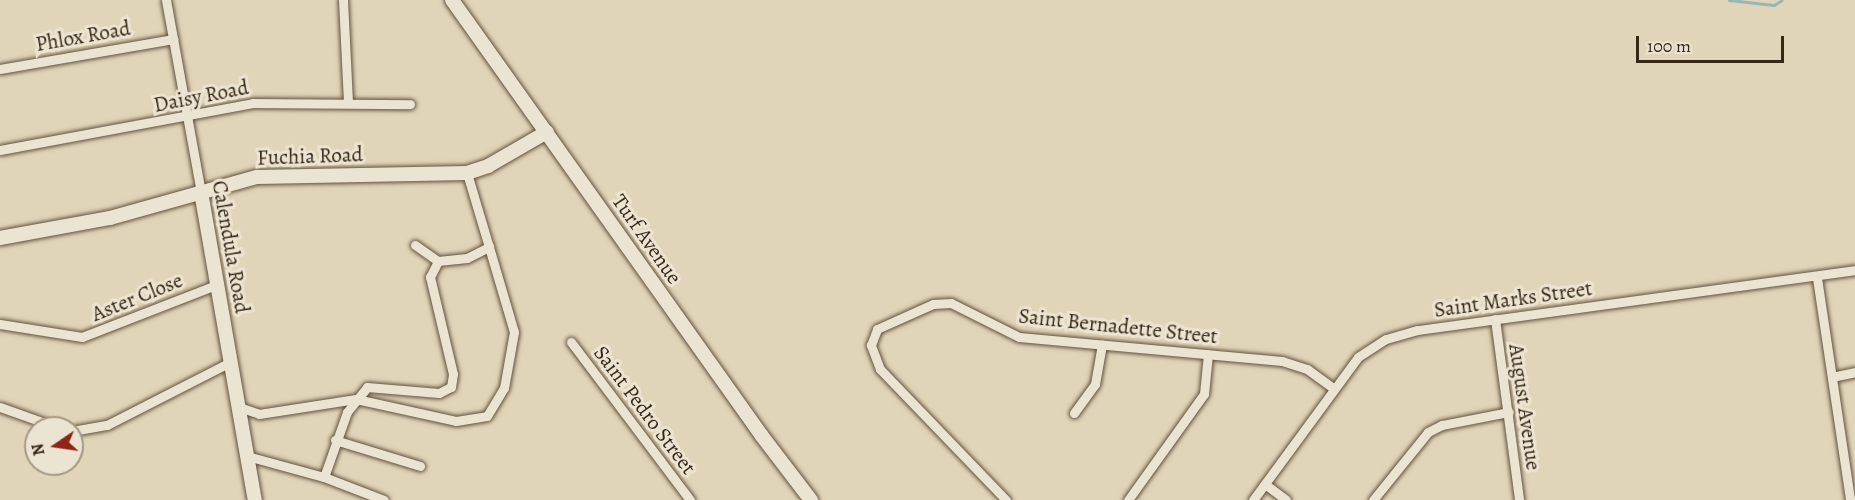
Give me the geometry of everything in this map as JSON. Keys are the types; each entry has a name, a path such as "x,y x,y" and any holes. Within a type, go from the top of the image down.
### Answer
{"street":[{"name":"Calendula Road","path":"166,0 255,500"},
{"path":"343,0 348,103"},
{"name":"Turf Avenue","path":"452,0 762,436 811,500"},
{"name":"Phlox Road","path":"0,69 173,39"},
{"name":"Daisy Road","path":"0,150 187,118 253,103 410,104"},
{"name":"Fuchia Road","path":"0,238 110,218 268,175 467,173 488,166 547,132"},
{"path":"239,407 259,414 356,399 456,420 487,416 495,408 504,388 514,332 467,173"},
{"path":"415,245 438,261 467,258 489,247"},
{"path":"324,477 335,440 356,399 374,385 448,391 453,374 430,277 438,261"},
{"name":"Saint Marks Street","path":"1253,500 1358,357 1386,339 1495,319 1817,278 1855,270"},
{"path":"1817,278 1850,500"},
{"name":"Aster Close","path":"0,324 82,337 216,285"},
{"name":"Saint Bernadette Street","path":"1006,500 889,381 874,358 873,334 933,304 946,303 1019,337 1295,364 1334,388"},
{"name":"August Avenue","path":"1495,319 1519,500"},
{"name":"Saint Pedro Street","path":"571,342 690,500"},
{"path":"1074,413 1095,384 1102,345"},
{"path":"1128,500 1204,394 1208,354"},
{"path":"84,430 107,425 230,362"},
{"path":"1832,377 1855,372"},
{"path":"0,407 25,416"},
{"path":"1373,500 1428,432 1443,425 1509,412"},
{"path":"335,440 420,466"},
{"path":"247,456 324,477 384,500"},
{"path":"1265,484 1286,500"}],"waterway":[{"path":"1729,0 1774,5 1782,0"}]}
